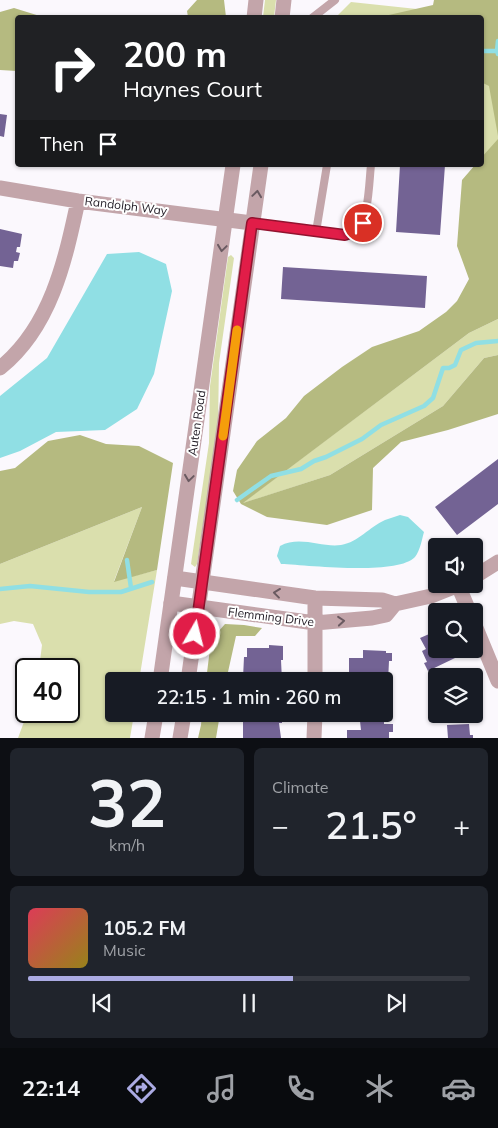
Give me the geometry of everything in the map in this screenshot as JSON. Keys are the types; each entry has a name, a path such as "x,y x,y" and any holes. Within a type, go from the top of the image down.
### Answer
{"street":[{"path":"254,15 256,0"},
{"path":"282,15 284,0"},
{"name":"Auten Road","path":"161,672 233,167"},
{"path":"189,672 261,167"},
{"name":"Randolph Way","path":"0,188 78,201 226,218 252,223"},
{"path":"0,368 20,348 38,324 55,289 65,258 78,201"},
{"path":"483,571 498,562"},
{"name":"Flemming Drive","path":"175,578 316,598 382,600 395,604 438,593"},
{"path":"315,672 316,598"},
{"name":"Flemming Drive","path":"171,603 315,623 386,615 395,604"},
{"path":"483,645 498,681"},
{"path":"152,738 155,722"},
{"path":"180,738 183,722"},
{"path":"314,722 314,738"}],"lane":[{"path":"316,15 335,0"},
{"path":"316,232 327,167"},
{"path":"252,223 345,235 355,231 363,223 371,167"}],"green space":[{"path":"197,0 224,0 226,15 188,15 187,11"},
{"path":"265,0 276,0 274,15 263,15"},
{"path":"434,0 498,0 498,136 489,86 484,84 484,15 389,15 433,5"},
{"path":"498,0 498,316 481,167 484,167 484,15 338,15 351,2 445,12"},
{"path":"14,8 37,15 15,15 15,71 0,70 0,12"},
{"path":"498,139 498,319 469,333 243,503 330,475 443,406 484,358 498,355 498,414 448,430 401,442 373,468 372,510 327,525 267,517 241,504 233,491 237,470 257,441 286,418 304,396 372,347 419,331 446,312 457,301 469,279 457,246 462,180 473,167 484,167 484,155"},
{"path":"231,255 234,258 219,363 218,426 195,567 191,564 209,443 210,386 228,257"},
{"path":"498,319 498,355 484,358 443,406 330,475 241,504 469,333"},
{"path":"80,435 106,444 139,446 173,463 157,570 114,582 142,507 0,564 0,471 15,468 48,441"},
{"path":"142,507 114,581 157,570 140,672 105,672 105,722 133,722 130,738 18,738 24,723 80,723 80,658 40,658 42,645 33,624 14,621 0,624 0,564"},
{"path":"225,624 262,628 255,636 236,636 228,672 207,672 211,640"},
{"path":"201,722 219,722 216,738 198,738"}],"water":[{"path":"139,252 166,264 172,291 154,374 137,409 105,430 56,432 20,451 0,458 0,396 47,358 107,254"},
{"path":"400,515 408,517 424,532 417,554 405,563 372,568 331,567 281,564 277,556 280,546 288,543 303,542 341,545 353,541 379,523"}],"building":[{"path":"0,114 7,115 4,137 0,136"},
{"path":"400,167 445,167 440,235 396,232"},
{"path":"0,229 22,234 20,247 17,247 16,252 20,253 18,261 14,261 13,268 0,266"},
{"path":"283,267 427,276 425,308 281,299"},
{"path":"498,459 498,504 457,535 435,507"},
{"path":"428,634 428,658 455,658 434,668 428,668 428,671 424,663 427,662 422,651 426,649 420,638"},
{"path":"269,645 283,646 282,672 243,672 244,657 247,657 247,648 269,648"},
{"path":"363,650 392,653 388,672 349,672 349,658 363,658"},
{"path":"243,722 282,722 279,723 281,738 243,738"},
{"path":"360,722 393,724 393,732 389,732 389,738 347,738 347,730 361,730"},
{"path":"469,724 470,735 473,735 473,738 448,738 447,725"}],"waterway":[{"path":"497,51 498,41"},
{"path":"484,51 497,51 498,54"},
{"path":"237,500 271,476 301,469 362,439 381,425 424,406 433,398 443,368 455,365 461,350 476,343 498,341"},
{"path":"127,560 131,588"},
{"path":"0,589 30,586 89,592 121,592 152,582"}],"slow traffic":[{"path":"223,436 237,330"}],"route":[{"path":"195,634 252,223 345,235 355,231 363,223"}]}
